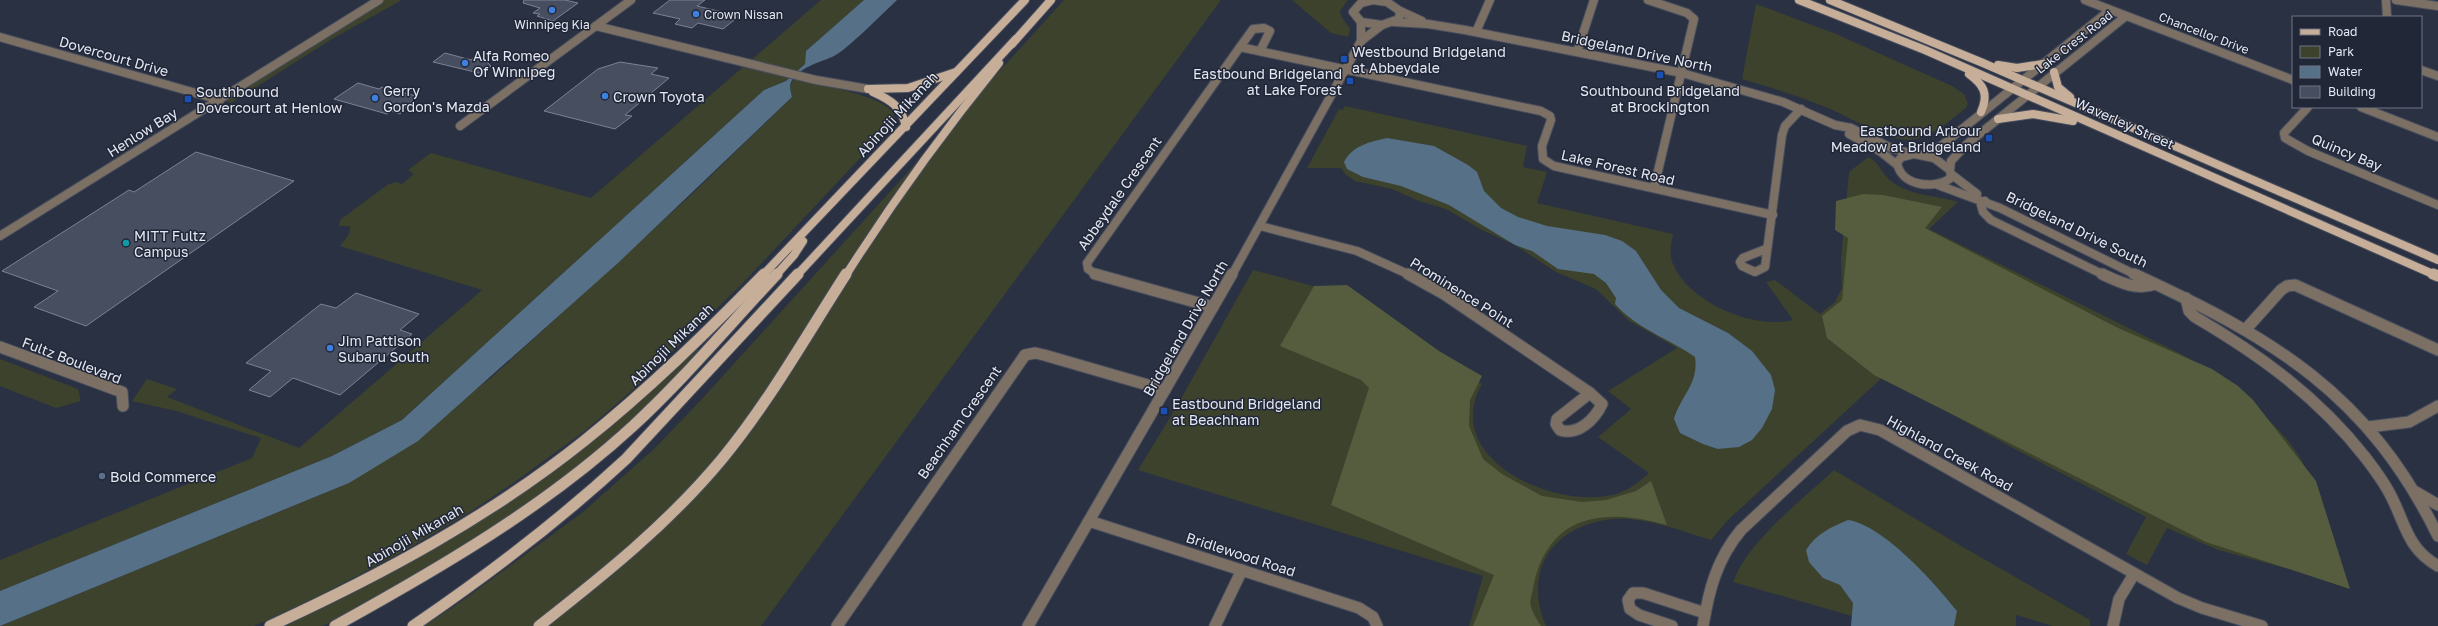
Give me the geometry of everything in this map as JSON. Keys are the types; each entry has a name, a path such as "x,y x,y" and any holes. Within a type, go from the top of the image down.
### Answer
{"main road":[{"name":"Abinojii Mikanah","path":"270,626 368,579 432,543 506,497 581,444 656,380 818,220 1025,0"},
{"path":"413,626 478,583 534,540 566,514 626,459 1051,0"},
{"name":"Waverley Street","path":"1799,0 2027,94 2438,276"},
{"name":"Waverley Street","path":"1830,0 2023,80 2438,260"},
{"path":"539,626 624,559 675,511 722,459 765,401 885,213 1016,38"},
{"path":"1983,63 2017,68 2043,64"},
{"path":"1958,65 1986,88 1988,96 1981,112"},
{"path":"868,89 908,88 959,70"},
{"path":"2054,72 2058,87 2083,106"},
{"path":"868,89 897,105 904,118 906,127"},
{"path":"1998,119 2028,114 2048,115 2110,132"},
{"path":"335,626 456,556 544,497 608,448 660,399 707,350 794,255 818,220"}],"street":[{"name":"Henlow Bay","path":"0,236 379,0"},
{"path":"460,126 631,0"},
{"path":"1373,0 1391,2"},
{"name":"Bridgeland Drive North","path":"1361,41 1361,22 1354,15 1354,8 1361,3 1373,0"},
{"path":"1476,32 1490,0"},
{"path":"1576,52 1594,0"},
{"path":"1648,0 1686,13 1694,19 1654,188"},
{"name":"Chancellor Drive","path":"2085,0 2292,80"},
{"path":"2386,0 2387,16"},
{"path":"2396,0 2438,6"},
{"name":"Bridgeland Drive North","path":"1391,2 1400,11 1428,24"},
{"name":"Lake Crest Road","path":"1924,155 1940,146 2110,10"},
{"path":"1361,22 1382,26 1399,19 1400,11"},
{"name":"Lake Crest Road","path":"1951,172 1950,163 1953,158 2027,94 2126,16"},
{"name":"Bridgeland Drive North","path":"1394,22 1428,24 1476,32 1682,73 1735,87 1800,109 1835,125 1896,164"},
{"path":"596,26 816,80 868,89"},
{"name":"Bridgeland Drive North","path":"1028,626 1260,226 1361,41 1382,26"},
{"name":"Abbeydale Crescent","path":"1213,307 1097,275 1088,270 1087,263 1253,29 1264,28 1270,31 1269,36 1260,51"},
{"name":"Dovercourt Drive","path":"0,37 220,100"},
{"path":"1240,47 1346,70"},
{"name":"Lake Forest Road","path":"1346,70 1546,113 1551,120 1541,150 1543,159 1549,164 1773,215"},
{"path":"2422,70 2438,76"},
{"name":"Quincy Bay","path":"2307,108 2284,133 2285,138 2308,151 2438,205"},
{"path":"2364,108 2438,137"},
{"path":"1766,249 1773,215 1782,135 1785,126 1800,109"},
{"name":"Bridgeland Drive North","path":"1835,125 1851,128 1893,149 1924,155"},
{"path":"1896,164 1900,158 1914,154"},
{"name":"Bridgeland Drive South","path":"1924,155 1937,160 1985,201"},
{"name":"Bridgeland Drive South","path":"1896,164 1898,171 1907,179 1923,184 1938,185 1985,201 2186,298 2246,330 2304,370 2368,427 2416,492 2438,536"},
{"path":"1938,185 1949,180 1951,172"},
{"name":"Bridgeland Drive South","path":"1985,201 1981,204 1983,212 1991,220 2117,281 2144,288 2155,284"},
{"name":"Prominence Point","path":"1260,226 1358,252 1407,272 1444,294 1590,393"},
{"path":"2246,330 2281,290 2287,286 2295,285 2438,350"},
{"path":"2186,298 2189,311 2195,317 2264,358 2329,413 2363,452 2389,492 2409,541 2418,553 2438,566"},
{"name":"Fultz Boulevard","path":"0,347 122,392 123,406"},
{"name":"Beachham Crescent","path":"837,626 1025,355 1044,355 1165,390"},
{"path":"2368,427 2409,422 2438,406"},
{"name":"Highland Creek Road","path":"1703,626 1711,579 1726,546 1741,530 1847,431 1860,426 1880,430 2134,574 2202,608 2262,626"},
{"name":"Bridgeland Drive South","path":"2416,492 2438,505"},
{"name":"Bridlewood Road","path":"1089,521 1359,608 1373,617 1377,626"},
{"path":"1215,626 1242,570"},
{"path":"2113,626 2119,599 2134,574"},
{"path":"1672,626 1639,615 1630,609 1628,600 1633,593 1644,594 1705,613"}],"green space":[{"path":"379,0 402,0 332,39 231,103 220,100"},
{"path":"821,0 864,0 806,51 805,64 786,81 764,90 402,420 332,456 0,591 0,560 252,458 261,438 176,411 132,401 147,379 177,389 167,397 299,448 482,290 340,246 349,234 350,226 339,226 340,220 387,185 395,182 402,184 414,174 408,170 431,153 591,198"},
{"path":"1064,0 1221,0 761,626 424,626 462,601 583,512 655,448 701,400"},
{"path":"1292,0 1348,0 1340,11 1341,16 1350,29 1348,37 1331,33"},
{"path":"1756,4 1836,34 1952,86 1964,94 1968,104 1966,108 1930,134 1917,139 1906,140 1882,134 1813,102 1742,79"},
{"path":"794,79 854,93 885,105 893,113 894,122 742,284 635,388 586,430 516,481 470,512 404,551 319,596 254,626 0,626 349,483 492,377 692,194 792,97 790,88"},
{"path":"1345,106 1527,146 1523,167 1547,172 1537,203 1673,234 1671,253 1673,264 1681,278 1693,291 1724,310 1742,317 1760,321 1777,322 1793,320 1766,282 1775,280 1820,314 1835,302 1842,288 1841,259 1849,172 1868,157 1872,159 1889,179 1899,187 1915,193 1958,202 1929,229 2185,356 2235,391 2270,421 2297,453 2306,469 2321,511 2342,583 2218,550 2167,528 2147,565 2126,554 2146,517 2007,445 1884,376 1728,520 1711,540 1660,524 1629,519 1605,520 1584,526 1567,535 1553,548 1543,564 1538,582 1539,603 1546,626 1469,626 1483,576 1138,470 1177,406 1253,270 1332,291 1398,323 1482,384 1473,411 1477,436 1491,457 1512,474 1538,487 1566,495 1594,497 1624,491 1636,484 1649,473 1598,437 1631,409 1608,391 1677,348 1628,320 1596,289 1556,272 1515,245 1484,231 1446,209 1419,201 1392,189 1355,181 1346,175 1341,168 1307,168 1339,109 1343,110"},
{"path":"1863,194 1883,195 1942,207 1925,228 2116,327 2212,369 2238,386 2253,400 2316,481 2350,589 2206,542 1874,375 1827,338 1822,316 1842,300 1848,238 1835,230 1836,201"},
{"path":"1347,285 1439,351 1482,376 1470,400 1469,426 1483,459 1502,474 1542,496 1582,502 1606,500 1636,491 1651,481 1667,525 1628,517 1598,518 1576,524 1557,537 1550,546 1535,577 1530,603 1541,626 1473,626 1494,575 1331,505 1369,388 1361,380 1280,346 1314,286"},
{"path":"696,349 699,350 665,387 630,421 592,454 553,484 471,541 334,621 321,626 285,626 408,564 525,491 612,426"},
{"path":"0,359 78,389 81,401 56,408 0,386"},
{"path":"1834,470 1956,543 2090,620 2090,626 2053,626 2016,615 2016,626 1851,626 1852,616 1733,582 1740,567 1763,536"}],"water":[{"path":"864,0 897,0 838,54 810,66 799,73 790,84 792,97 618,263 418,441 349,483 0,626 0,591 332,456 402,420 764,90 786,81 805,64 806,51"},
{"path":"1387,138 1434,146 1468,165 1477,172 1484,191 1501,208 1518,217 1547,226 1605,235 1622,241 1636,251 1661,290 1679,308 1728,333 1752,351 1771,375 1775,390 1772,409 1762,428 1752,440 1739,447 1718,449 1703,444 1680,433 1674,419 1692,382 1696,366 1695,357 1643,327 1624,313 1615,304 1616,298 1606,283 1594,274 1558,269 1532,251 1515,245 1449,205 1401,186 1363,177 1347,169 1344,162 1357,148 1374,141"},
{"path":"1848,520 1862,524 1877,532 1922,571 1957,611 1954,626 1851,626 1853,603 1840,585 1823,578 1809,562 1806,550 1819,535"}],"building":[{"name":"Winnipeg Kia","path":"524,0 565,0 578,3 553,21 537,16 540,14 533,13 540,8 523,3"},
{"name":"Crown Nissan","path":"670,0 705,0 697,6 739,16 723,29 698,23 692,28 675,24 680,19 653,13"},
{"name":"Alfa Romeo Of Winnipeg","path":"445,53 471,60 476,56 484,59 491,66 479,73 433,62"},
{"name":"Crown Toyota","path":"620,62 658,68 651,74 669,78 625,115 632,116 615,129 544,111 598,69"},
{"name":"Gerry Gordon's Mazda","path":"358,83 379,89 382,87 416,96 400,114 391,111 387,114 334,99"},
{"name":"MITT Fultz Campus","path":"196,152 294,181 86,326 34,307 58,291 2,271 129,190 134,192"},
{"name":"Jim Pattison Subaru South","path":"356,293 419,314 400,330 412,334 340,395 293,378 270,397 249,390 271,371 246,363 321,304 336,308"}],"place":[{"name":"Winnipeg Kia","path":"552,10"},
{"name":"Crown Nissan","path":"696,14"},
{"name":"Westbound Bridgeland at Abbeydale","path":"1344,59"},
{"name":"Alfa Romeo Of Winnipeg","path":"465,63"},
{"name":"Southbound Bridgeland at Brockington","path":"1660,75"},
{"name":"Eastbound Bridgeland at Lake Forest","path":"1350,81"},
{"name":"Crown Toyota","path":"605,96"},
{"name":"Gerry Gordon's Mazda","path":"375,98"},
{"name":"Southbound Dovercourt at Henlow","path":"188,99"},
{"name":"Eastbound Arbour Meadow at Bridgeland","path":"1989,138"},
{"name":"MITT Fultz Campus","path":"126,243"},
{"name":"Jim Pattison Subaru South","path":"330,348"},
{"name":"Eastbound Bridgeland at Beachham","path":"1164,411"},
{"name":"Bold Commerce","path":"102,476"}]}
